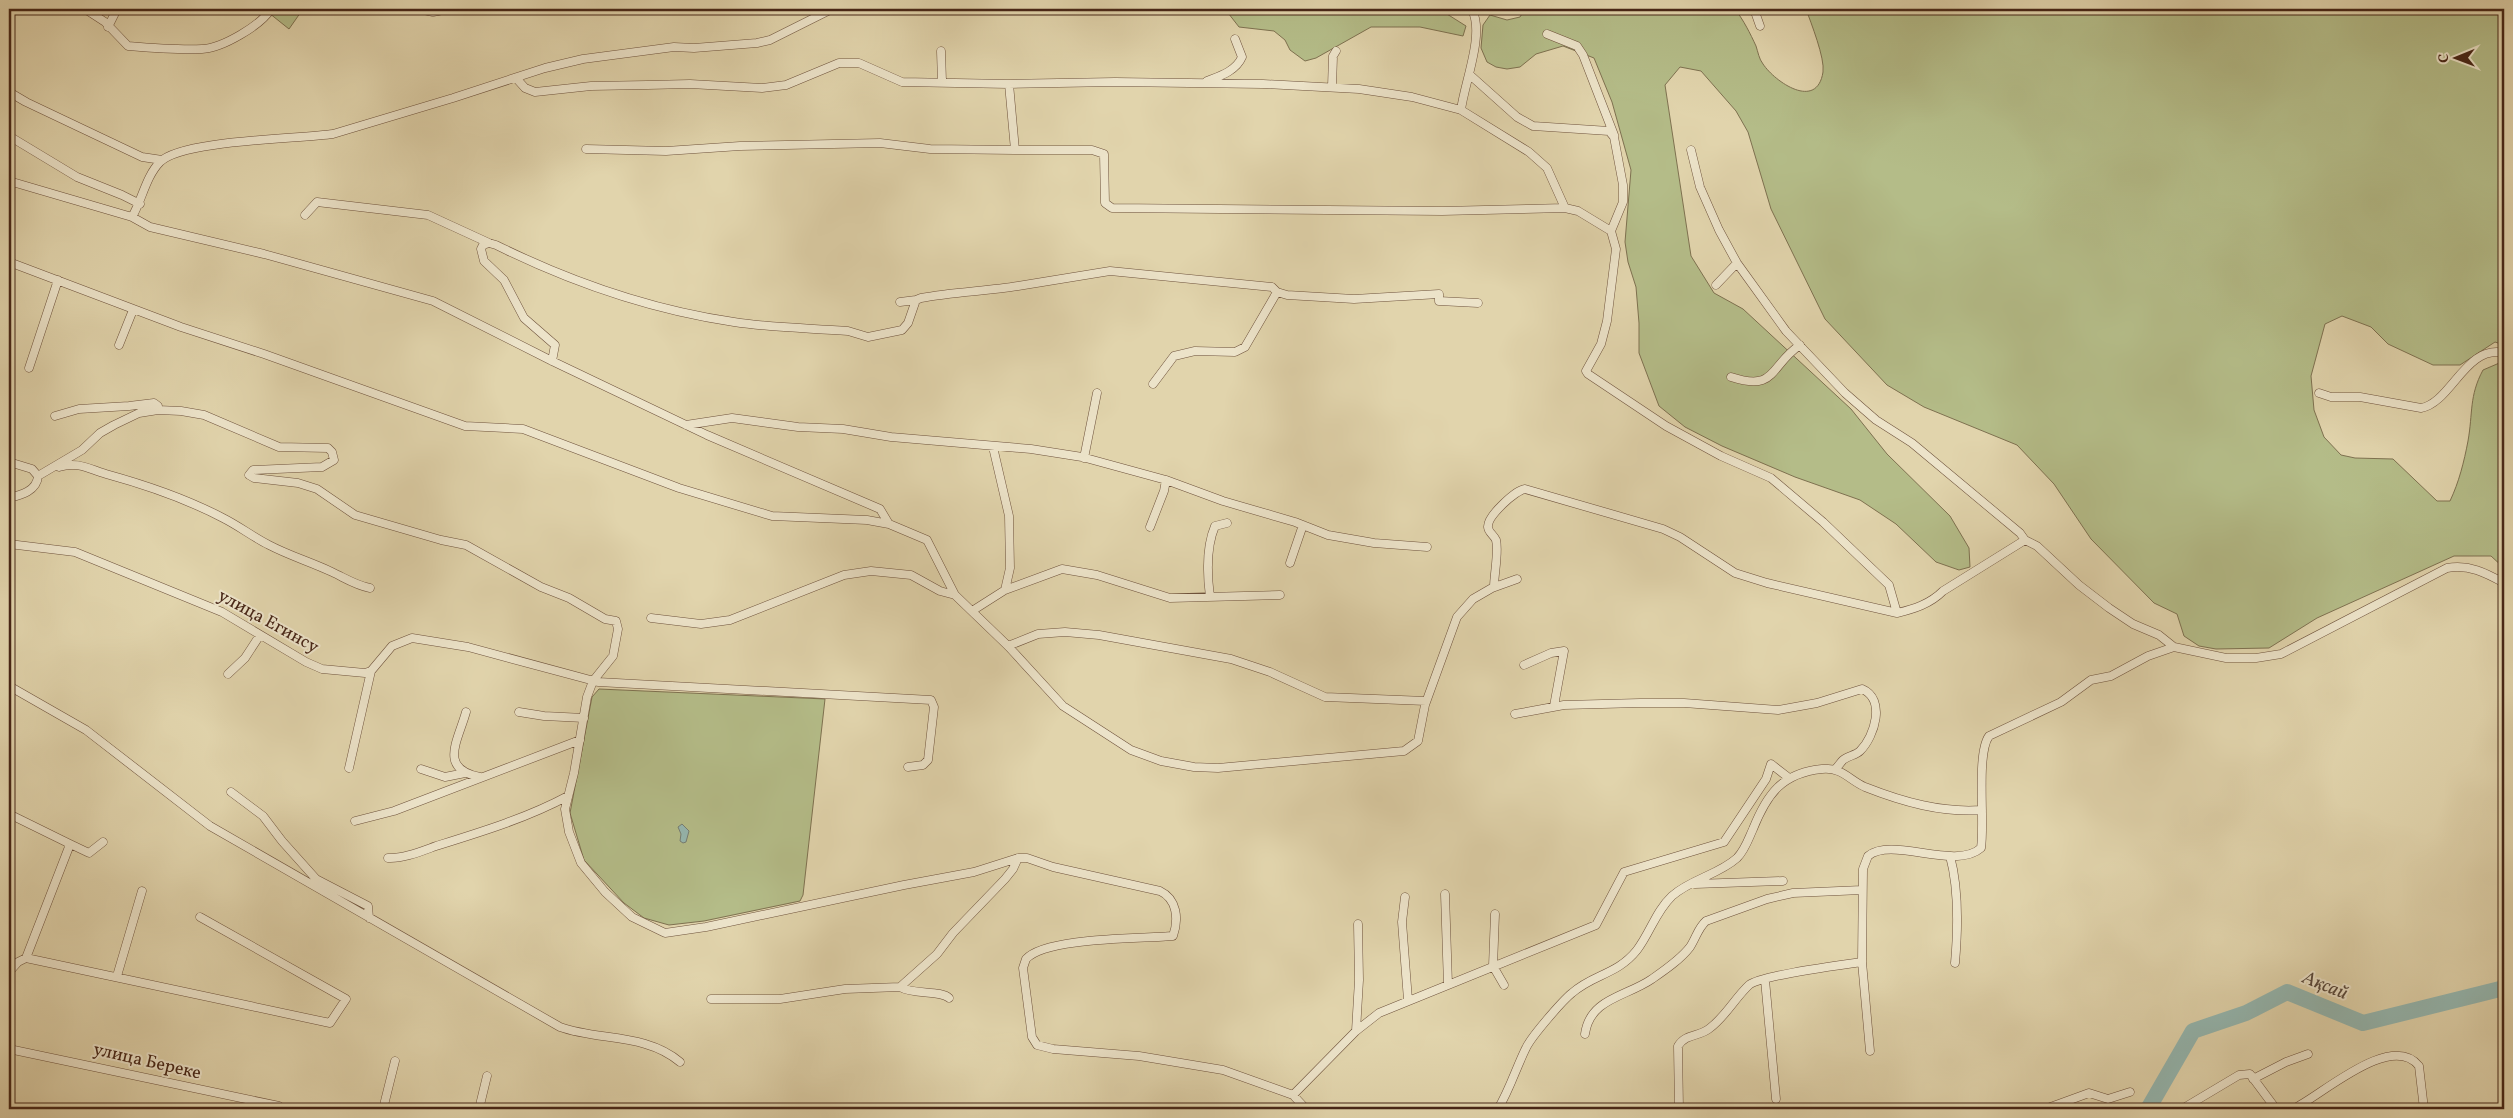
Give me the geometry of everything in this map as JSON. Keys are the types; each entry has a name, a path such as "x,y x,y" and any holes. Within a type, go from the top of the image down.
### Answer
{"street":[{"path":"85,9 128,46 204,49 233,38 264,20 271,9"},
{"path":"108,27 117,9"},
{"path":"418,9 433,12 448,9"},
{"path":"132,217 140,204 154,168 162,160 191,148 272,138 313,137 333,134 545,68 631,52 674,46 703,47 757,43 770,40 832,9"},
{"path":"1461,110 1470,75 1476,26 1472,10 1466,9"},
{"path":"1754,9 1760,26"},
{"path":"1547,34 1577,46 1589,70 1611,131 1623,194 1618,217 1611,231 1616,249 1607,321 1601,344 1588,367 1588,374 1666,426 1721,456 1771,478 1816,516 1889,585 1897,613"},
{"path":"1203,83 1220,77 1239,63 1242,57 1235,39"},
{"path":"1332,87 1333,56 1336,51"},
{"path":"941,52 942,82"},
{"path":"516,78 524,88 535,92 591,86 690,84 762,88 786,85 839,63 859,63 902,82 1009,84 1203,83 1332,87 1412,97 1461,110 1528,152 1547,168 1565,208"},
{"path":"1470,75 1517,117 1533,126 1611,131"},
{"path":"1009,84 1015,150"},
{"path":"9,92 26,102 142,157 162,160"},
{"path":"9,136 77,177 140,204"},
{"path":"586,150 666,151 759,146 880,143 930,149 1092,150 1104,154 1104,199 1105,203 1112,208 1442,211 1565,208 1578,211 1611,231"},
{"path":"1691,150 1705,200 1737,263 1756,291 1800,345 1845,393 1876,420 1912,443 2018,532 2022,541 2037,546 2079,585 2109,608 2133,624 2159,635 2174,647 2226,658 2263,657 2292,648 2440,570 2465,567 2491,575 2504,583"},
{"path":"142,157 154,168"},
{"path":"9,181 132,217 150,227 264,254 433,301 552,362 686,425 880,509 889,524"},
{"path":"305,215 317,202 428,215 472,237 563,275 628,298 735,322 848,331 862,337 880,336 902,330 908,323 916,300"},
{"path":"472,237 484,261 504,280 524,318 555,345 552,362"},
{"path":"481,252 483,245 489,243"},
{"path":"9,262 133,310 465,426 523,429 679,488 772,516 867,520 889,524 927,540 955,595 1008,646 1063,706 1130,750 1161,761 1194,767 1218,768 1404,750 1418,741 1426,701 1457,617 1473,599 1494,587 1517,579"},
{"path":"1716,285 1737,263"},
{"path":"900,302 1110,271 1272,287 1277,292 1343,299 1440,294 1438,301 1478,302"},
{"path":"29,368 58,280"},
{"path":"1153,384 1174,356 1195,351 1235,352 1245,347 1277,292"},
{"path":"119,345 133,310"},
{"path":"1731,377 1752,383 1761,382 1770,376 1800,345"},
{"path":"2319,393 2331,397 2360,397 2421,408 2431,406 2458,376 2483,354 2496,351 2504,353"},
{"path":"1084,458 1097,393"},
{"path":"54,416 85,408 154,403 158,406 158,410"},
{"path":"38,476 76,454 100,433 114,425 139,414 158,410 204,415 279,446 328,448 332,452 334,460 322,468 253,470 249,476 298,483 317,489 355,515 441,540 466,545 541,587 569,598 604,619 616,621 618,629 613,656 593,681 565,809 569,832 582,863 605,892 632,917 665,934 974,872 1018,858 1027,858 1053,866 1160,891 1167,894 1171,900 1176,916 1177,926 1173,936 1083,942 1031,953 1026,959 1023,968 1031,1010 1032,1037 1036,1045 1053,1049 1140,1056 1201,1065 1235,1074 1293,1095 1306,1109"},
{"path":"686,425 732,418 798,427 843,428 891,437 1031,449 1084,458 1166,480 1223,501 1350,540 1427,547"},
{"path":"993,447 1009,516 1010,568 1006,590"},
{"path":"76,454 76,460 94,471 179,498 223,518 283,552 334,572 355,585 370,588"},
{"path":"9,462 32,468 38,476 37,483 31,490 9,498"},
{"path":"45,471 68,464 82,464"},
{"path":"1150,527 1164,491 1166,480"},
{"path":"1494,587 1496,539 1488,529 1488,524 1496,511 1518,490 1525,489 1663,529 1680,537 1735,573 1767,584 1897,613 1910,610 1932,600 1943,591 1999,558 2022,541"},
{"path":"1210,597 1207,574 1212,534 1216,526 1227,524"},
{"path":"1290,563 1303,525"},
{"name":"улица Егинсу","path":"9,544 76,552 222,612 294,657 322,669 365,673 371,671"},
{"path":"972,611 1006,590 1062,569 1097,575 1170,598 1280,595"},
{"path":"651,618 702,624 722,622 765,607 813,585 857,572 911,575 940,591 955,595"},
{"path":"1008,646 1038,634 1065,632 1098,635 1231,659 1270,672 1324,697 1426,701"},
{"path":"228,674 245,658 260,635"},
{"path":"349,768 371,671 392,646 412,638 468,647 593,681 930,700 934,707 928,760 923,764 908,767"},
{"path":"1870,1051 1862,962 1862,890 1863,869 1871,853 1896,850 1964,856 1976,853 1981,848 1983,833 1983,746 1989,736 2061,702 2090,680 2111,676 2148,656 2174,647"},
{"path":"1524,665 1551,653 1564,652 1554,706"},
{"path":"9,686 86,730 210,826 369,918 503,992 560,1027 596,1036 624,1038 662,1049 680,1062"},
{"path":"1515,714 1554,706 1664,702 1778,710 1817,703 1862,689 1869,692 1873,698 1876,718 1875,725 1860,751 1843,760 1835,769"},
{"path":"466,712 453,755 457,767 465,773 480,777"},
{"path":"519,712 544,716 584,718"},
{"path":"355,822 394,811 580,740"},
{"path":"1293,1095 1356,1031 1379,1013 1596,925 1624,872 1724,842 1766,779 1771,764 1789,778"},
{"path":"422,769 445,777 465,773"},
{"path":"1498,1109 1514,1081 1526,1047 1571,993 1622,966 1637,950 1672,896 1727,866 1741,854 1764,803 1780,784 1789,778 1822,769 1835,769 1845,773 1860,785 1924,807 1951,810 1982,810"},
{"path":"232,792 263,816 282,841 316,879 368,906 369,918"},
{"path":"388,858 416,852 479,832 538,811 568,796"},
{"path":"9,814 88,853 104,842"},
{"path":"26,958 71,846"},
{"path":"1950,856 1955,882 1955,963"},
{"path":"900,987 938,954 953,933 1005,879 1013,869 1018,858"},
{"path":"1693,884 1783,881"},
{"path":"1585,1034 1587,1021 1594,1010 1612,999 1642,986 1666,969 1690,948 1701,926 1706,921 1767,899 1793,893 1862,890"},
{"path":"117,976 142,891"},
{"path":"1445,894 1448,985"},
{"path":"1405,897 1402,922 1408,1000"},
{"path":"1496,914 1493,966 1504,985"},
{"path":"9,972 18,962 26,958 330,1023 346,999 200,917"},
{"path":"1356,1031 1358,924"},
{"path":"1679,1109 1678,1046 1682,1039 1707,1031 1725,1014 1750,985 1765,980 1862,962"},
{"path":"1765,980 1776,1099"},
{"path":"711,999 780,998 845,989 900,987 908,992 940,994 949,998"},
{"name":"улица Береке","path":"9,1049 269,1106 279,1106"},
{"path":"2253,1079 2286,1062 2308,1054"},
{"path":"2293,1109 2350,1073 2385,1057 2397,1055 2407,1056 2419,1066 2424,1109"},
{"path":"383,1109 395,1061"},
{"path":"2182,1109 2239,1075 2250,1074 2276,1109"},
{"path":"479,1109 487,1076"},
{"path":"2044,1109 2089,1093 2108,1099 2130,1092"}],"green space":[{"path":"272,9 303,9 289,29 269,13"},
{"path":"1225,9 1439,9 1466,26 1463,36 1420,27 1371,27 1316,58 1305,61 1290,50 1285,40 1274,31 1239,27"},
{"path":"1525,9 1735,9 1751,36 1762,62 1769,71 1786,85 1805,91 1813,90 1819,84 1823,72 1820,50 1806,9 2504,9 2504,345 2495,342 2460,365 2433,365 2388,344 2371,327 2342,316 2325,324 2311,376 2314,410 2324,437 2341,455 2355,458 2393,459 2437,501 2450,501 2465,457 2475,388 2483,370 2504,361 2504,568 2491,556 2454,556 2317,618 2269,648 2216,649 2199,646 2184,636 2177,614 2154,603 2091,539 2054,484 2017,445 1924,407 1887,385 1825,319 1771,209 1748,132 1736,111 1701,71 1680,67 1665,85 1691,256 1714,293 1743,309 1851,409 1887,454 1950,516 1969,548 1970,567 1959,570 1936,562 1896,524 1860,500 1795,477 1722,446 1685,427 1659,406 1639,353 1636,287 1628,262 1625,242 1631,170 1612,102 1594,58 1563,46 1536,54 1520,67 1507,69 1496,67 1487,62 1481,48 1483,25 1490,15 1507,20 1520,17"},
{"path":"599,689 825,699 803,895 800,901 704,921 669,925 644,918 624,903 584,860 570,813 592,697"}],"water":[{"path":"682,824 689,831 686,842 683,843 680,841 681,834 678,827"}],"waterway":[{"name":"Ақсай","path":"2148,1109 2193,1031 2246,1013 2287,992 2363,1023 2504,988"}]}
